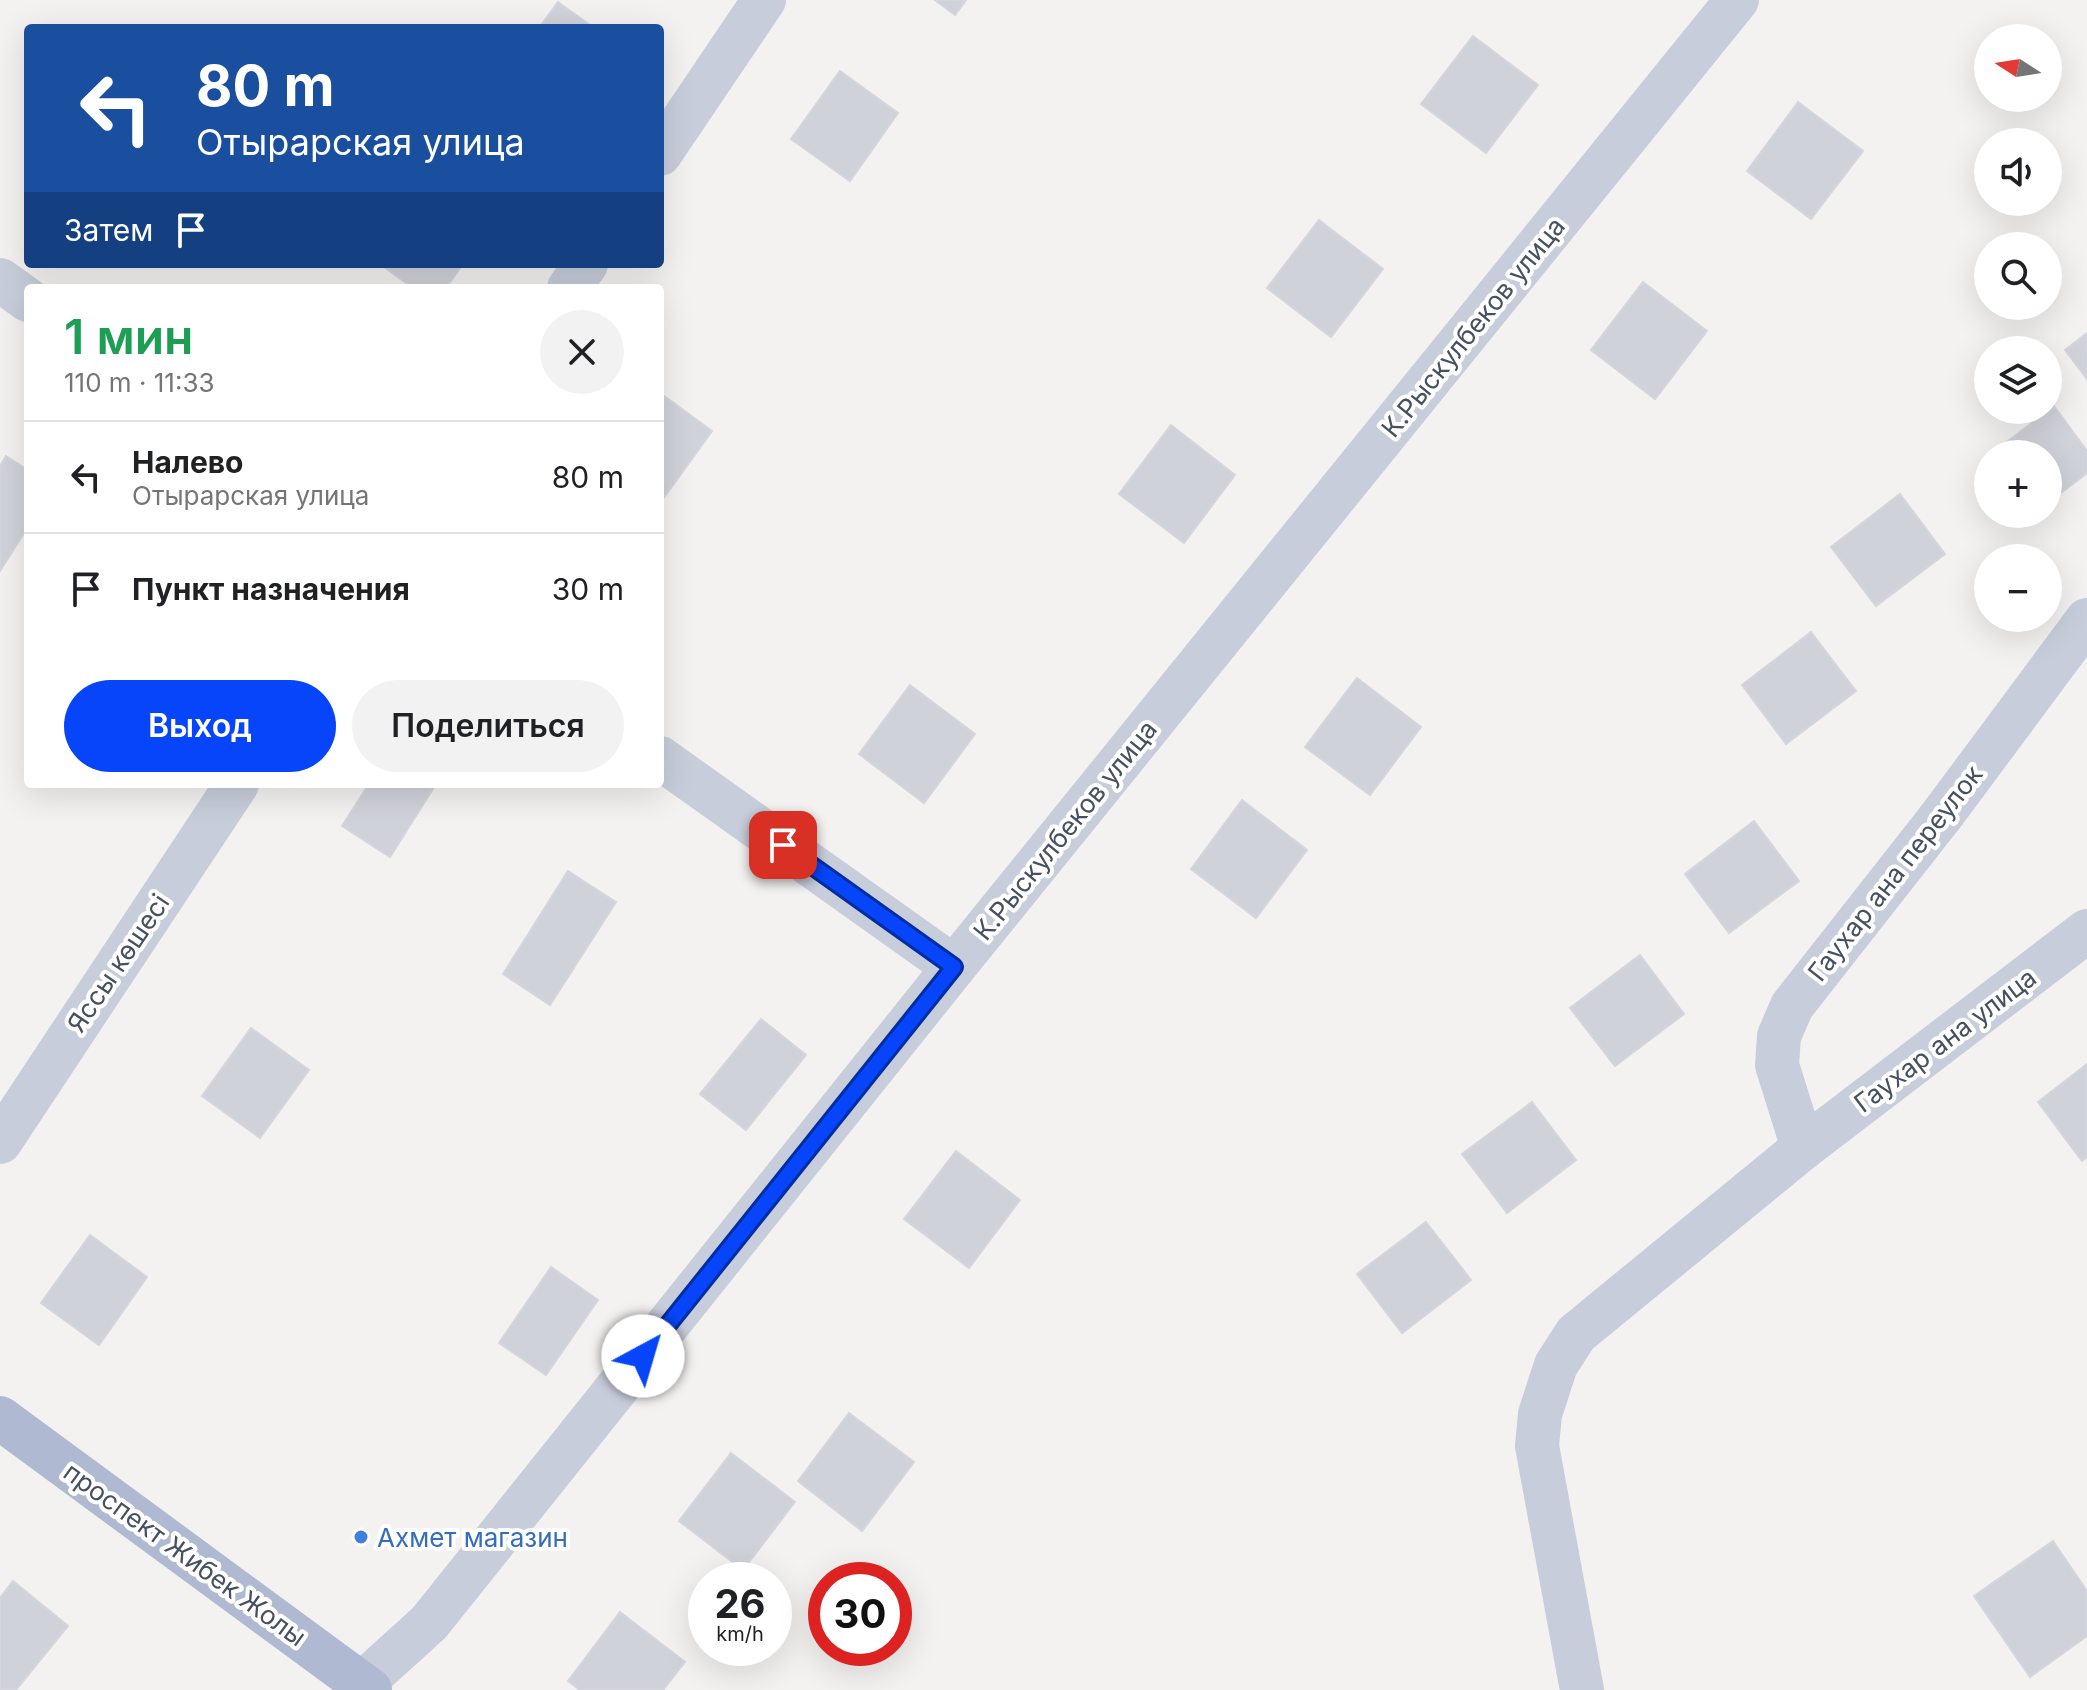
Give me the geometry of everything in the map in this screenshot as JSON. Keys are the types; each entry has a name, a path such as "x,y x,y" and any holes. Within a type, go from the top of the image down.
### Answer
{"main road":[{"name":"проспект Жибек Жолы","path":"0,1418 362,1688"}],"street":[{"path":"664,148 764,0"},
{"name":"К.Рыскулбеков улица","path":"362,1688 429,1623 954,967 1737,0"},
{"path":"0,280 24,297"},
{"name":"Гаухар ана переулок","path":"1803,1148 1777,1065 1779,1036 1792,1006 1942,815 2087,620"},
{"path":"664,761 954,967"},
{"name":"Яссы көшесі","path":"0,1142 234,788"},
{"name":"Гаухар ана улица","path":"1582,1690 1537,1446 1540,1414 1556,1365 1576,1334 1803,1148 2087,931"}],"building":[{"path":"935,0 966,0 955,15"},
{"path":"558,2 588,24 542,24"},
{"path":"1473,36 1538,85 1486,153 1421,104"},
{"path":"840,71 898,113 850,181 791,139"},
{"path":"1798,102 1863,151 1811,219 1747,171"},
{"path":"1319,220 1383,269 1331,337 1267,288"},
{"path":"386,268 460,268 449,284 408,284"},
{"path":"1643,282 1707,331 1655,399 1591,350"},
{"path":"2087,333 2087,379 2065,350"},
{"path":"664,396 712,431 664,498"},
{"path":"2062,417 2087,451 2087,473 2062,492 2062,440 2009,440 2030,424 2062,424"},
{"path":"1171,425 1235,475 1184,543 1119,494"},
{"path":"6,456 24,467 24,533 0,571 0,466"},
{"path":"1900,494 1945,554 1876,606 1831,547"},
{"path":"1811,632 1856,691 1786,744 1742,685"},
{"path":"1357,678 1421,727 1370,795 1305,747"},
{"path":"910,685 975,734 924,803 859,754"},
{"path":"366,788 433,788 390,857 342,826"},
{"path":"1242,800 1307,850 1256,918 1191,869"},
{"path":"1754,821 1799,881 1729,933 1685,874"},
{"path":"568,871 616,902 550,1005 503,974"},
{"path":"1640,955 1684,1014 1615,1066 1570,1008"},
{"path":"761,1019 806,1055 746,1130 700,1094"},
{"path":"251,1028 309,1070 260,1138 202,1096"},
{"path":"2087,1064 2087,1157 2082,1161 2038,1102"},
{"path":"1532,1102 1576,1160 1507,1213 1462,1154"},
{"path":"956,1151 1020,1200 969,1268 904,1219"},
{"path":"1426,1222 1471,1280 1402,1333 1357,1274"},
{"path":"90,1235 147,1277 99,1345 41,1303"},
{"path":"551,1267 598,1300 546,1375 499,1343"},
{"path":"849,1413 914,1462 862,1531 798,1481"},
{"path":"731,1453 795,1502 749,1562 733,1562 679,1521"},
{"path":"2053,1541 2087,1591 2087,1636 2030,1677 1974,1596"},
{"path":"13,1581 68,1626 16,1690 0,1690 0,1598"},
{"path":"620,1612 685,1662 663,1690 580,1690 568,1681"}],"place":[{"name":"Ахмет магазин","path":"361,1537"}],"route":[{"path":"643,1356 954,967 783,845"}]}
